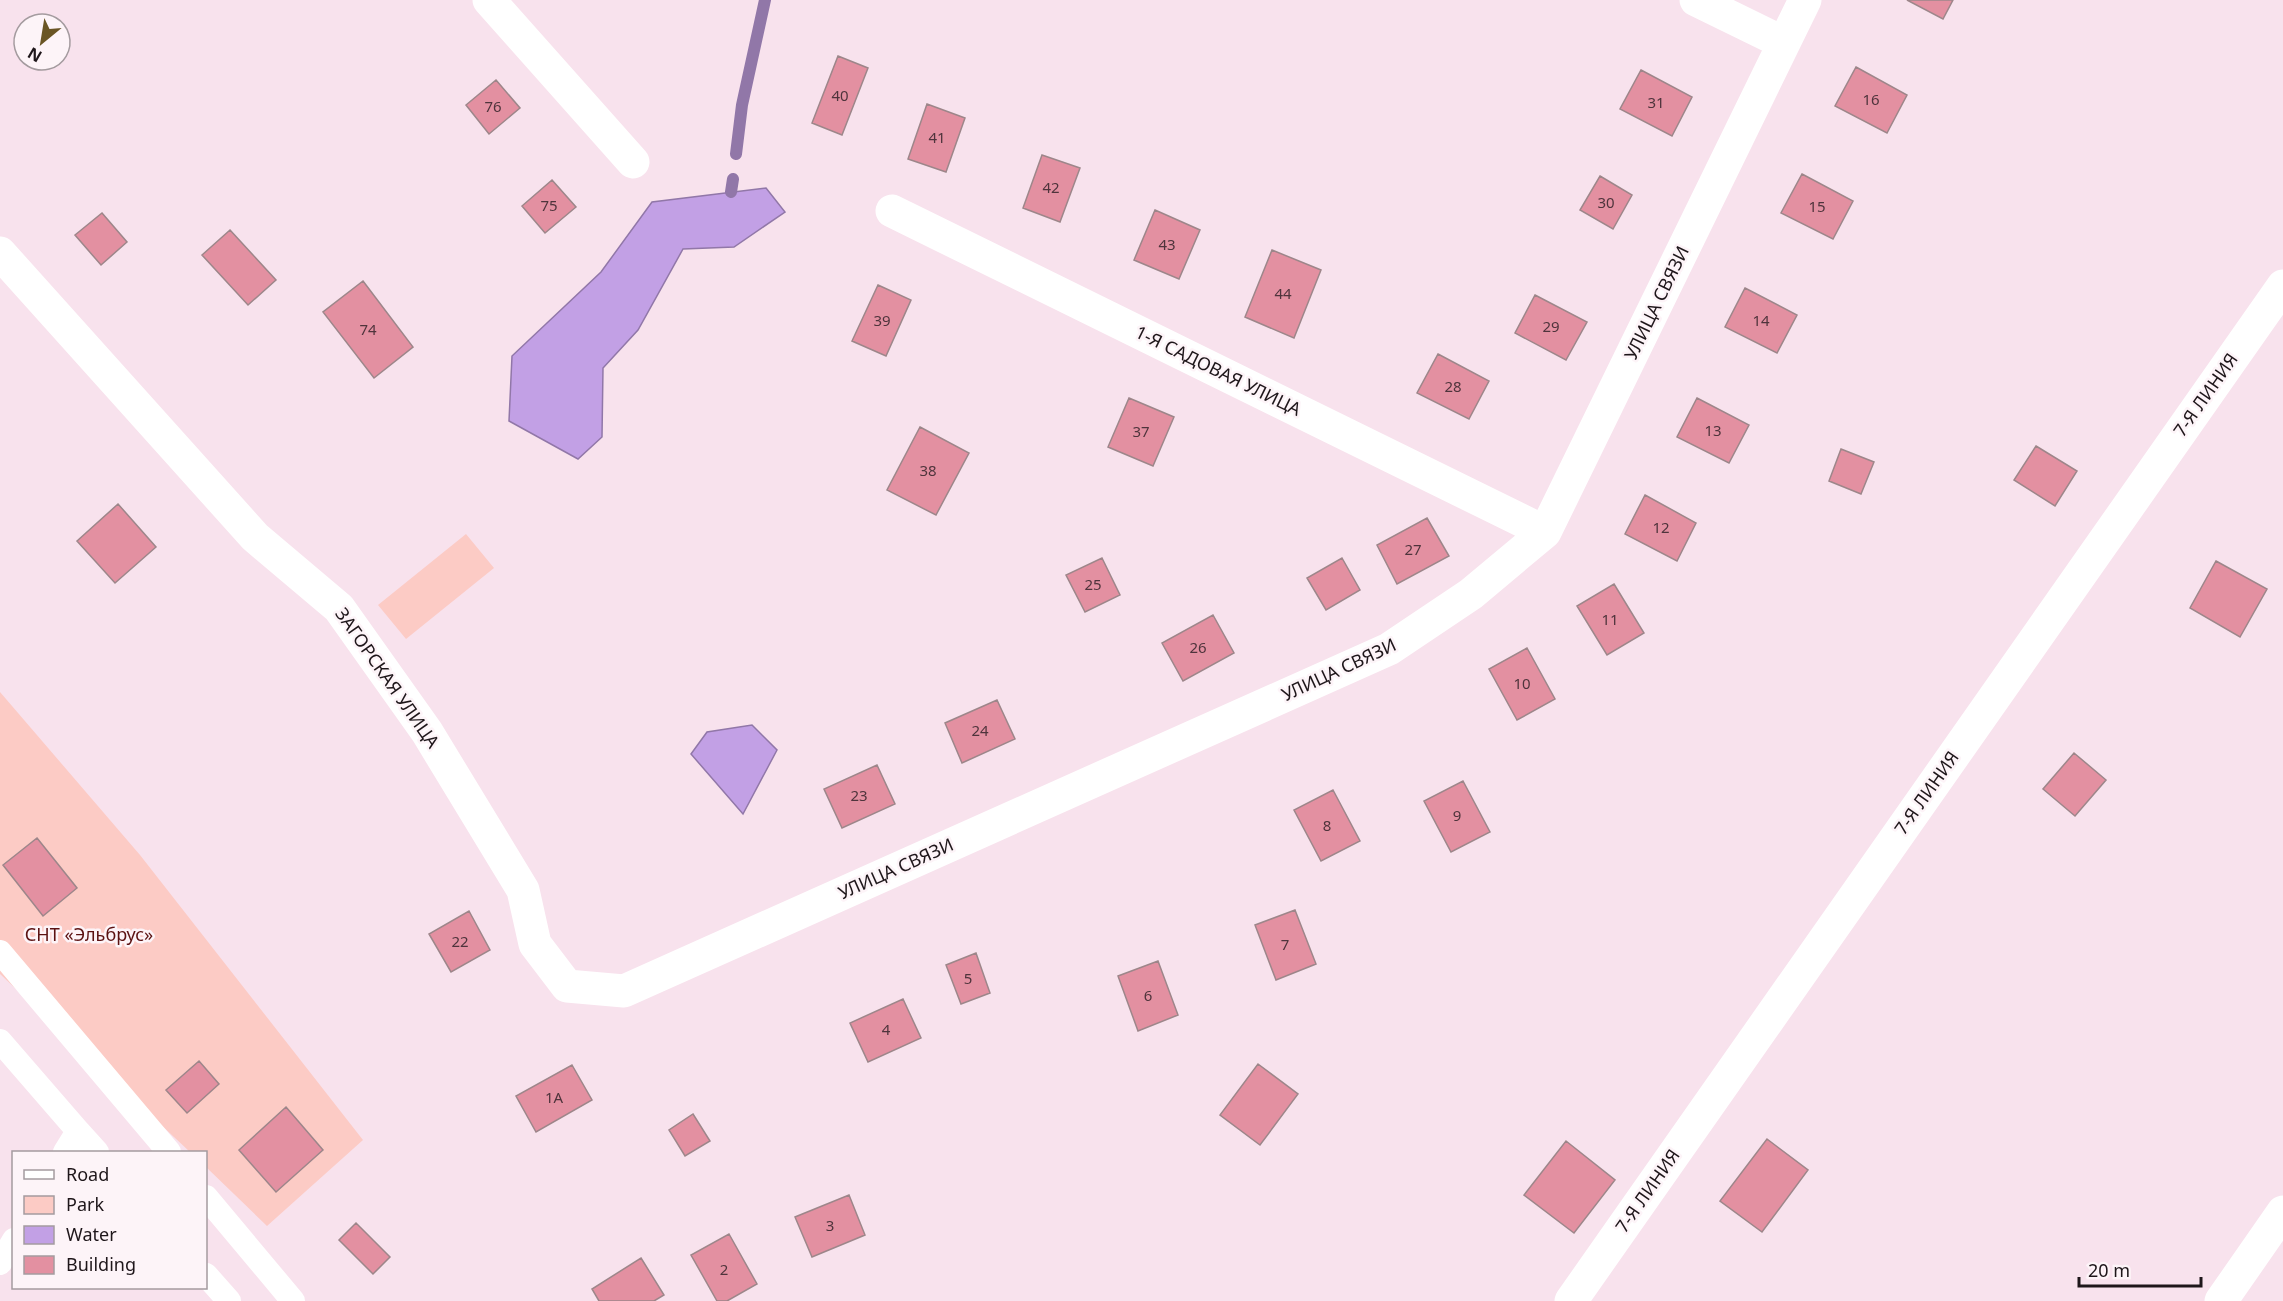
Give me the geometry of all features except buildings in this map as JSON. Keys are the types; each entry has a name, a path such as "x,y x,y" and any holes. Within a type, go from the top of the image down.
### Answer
{"street":[{"path":"489,0 633,162"},
{"path":"1696,0 1784,43"},
{"name":"УЛИЦА СВЯЗИ","path":"567,986 624,991 1389,649 1471,594 1545,532 1805,0"},
{"name":"1-Я САДОВАЯ УЛИЦА","path":"892,211 1545,532"},
{"name":"ЗАГОРСКАЯ УЛИЦА","path":"0,253 255,537 339,608 427,732 523,890 535,944 567,986"},
{"name":"7-Я ЛИНИЯ","path":"1571,1301 2283,286"},
{"path":"2221,1301 2283,1212"}],"lane":[{"path":"0,952 167,1151"},
{"path":"0,1041 96,1151"},
{"path":"66,1151 78,1131"},
{"path":"207,1198 293,1301"},
{"path":"0,1263 12,1243"},
{"path":"207,1276 229,1301"}],"green space":[{"path":"466,534 494,568 406,639 378,605"},
{"name":"СНТ «Эльбрус»","path":"0,692 140,855 363,1140 267,1226 207,1168 207,1151 189,1151 0,974"}],"water":[{"path":"766,188 785,212 734,247 683,249 638,330 603,368 602,437 578,459 509,421 512,356 601,272 652,202"},
{"path":"752,725 777,750 743,814 691,754 707,732"}],"waterway":[{"path":"736,154 742,105 765,0"},
{"path":"731,192 733,179"}]}
